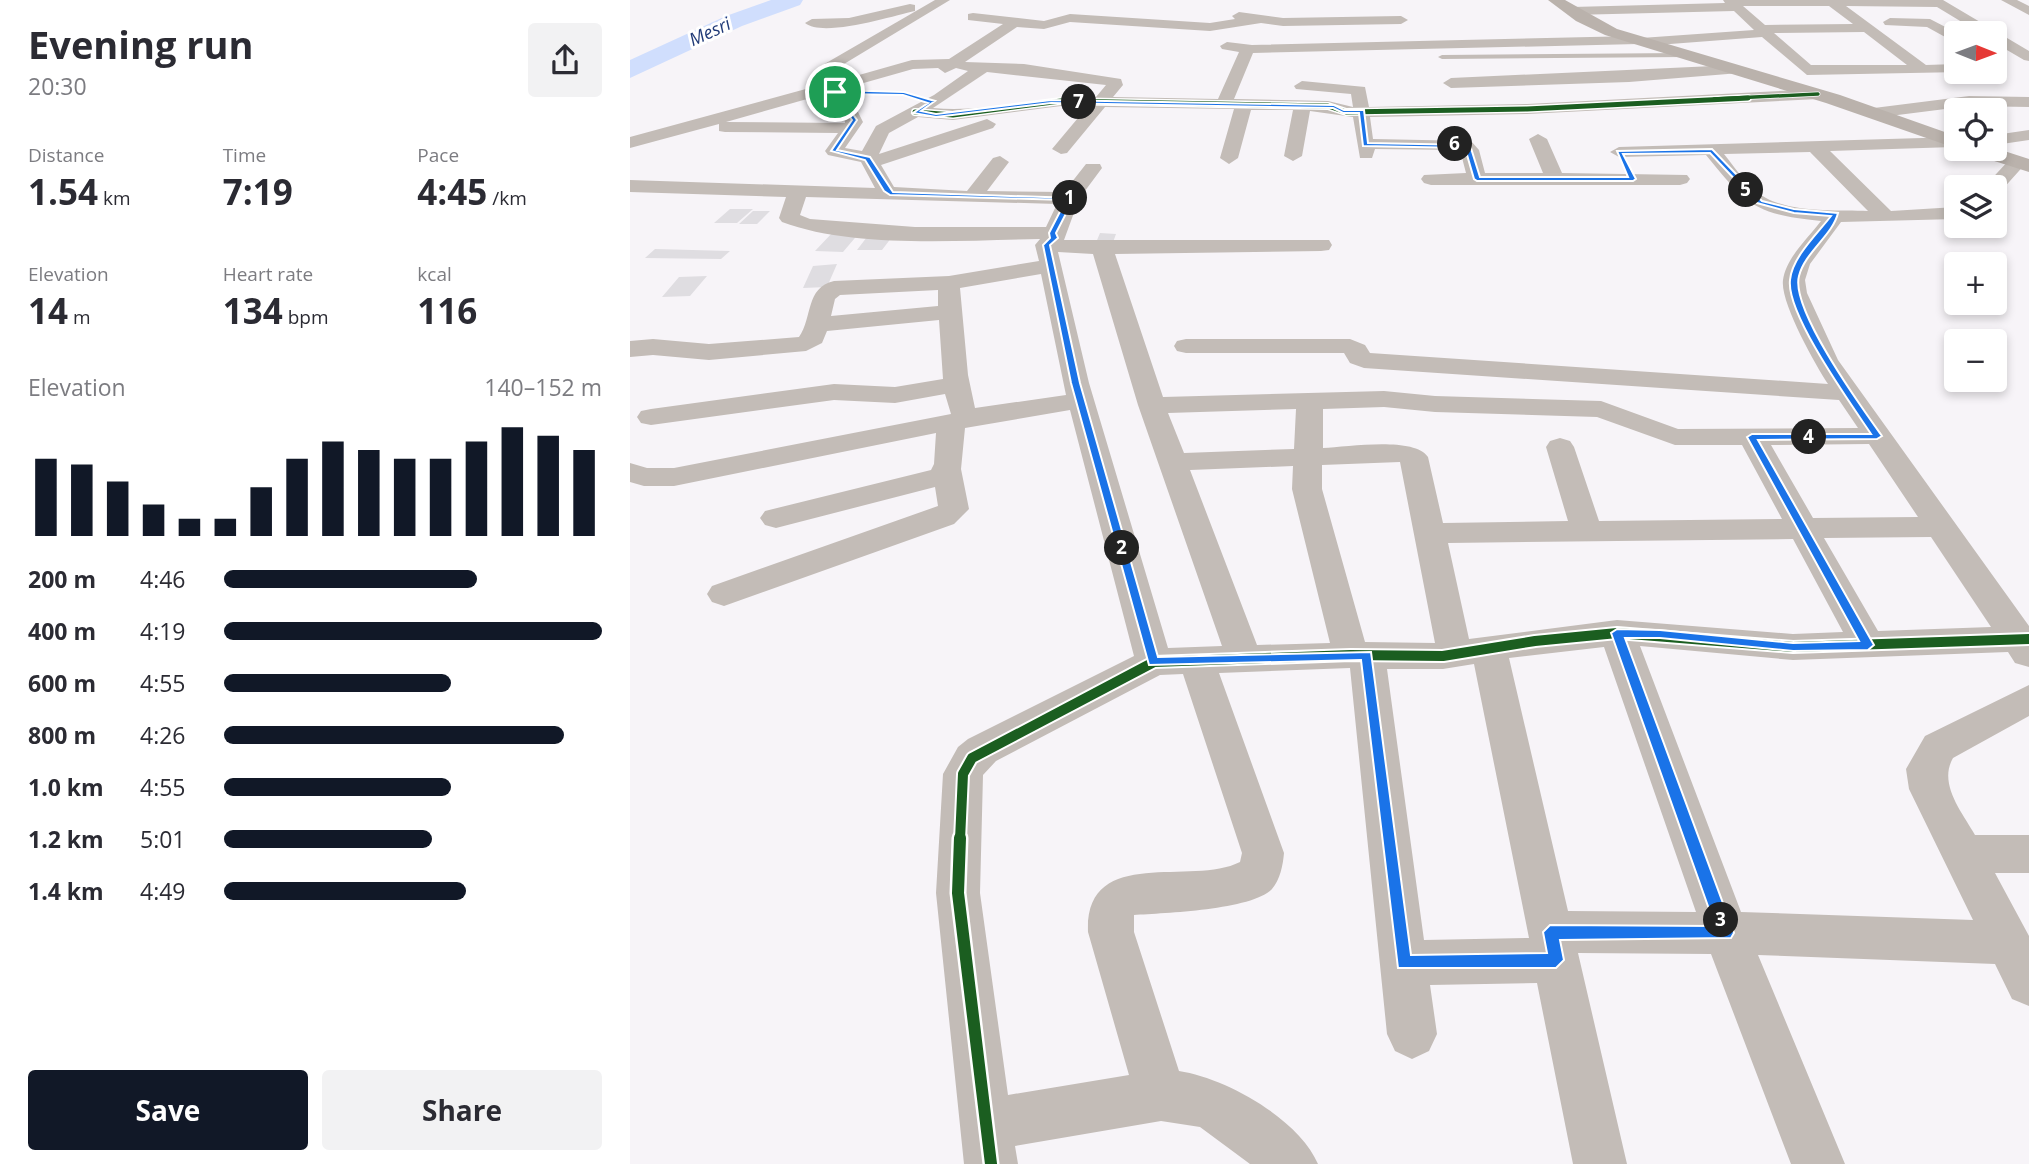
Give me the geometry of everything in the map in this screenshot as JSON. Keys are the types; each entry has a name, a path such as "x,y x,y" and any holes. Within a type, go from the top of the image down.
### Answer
{"street":[{"path":"1555,0 1611,32 1639,41"},
{"path":"2007,0 2029,11"},
{"path":"1572,11 1936,1 1969,21"},
{"path":"1394,47 1407,37 1395,3"},
{"path":"1734,5 1806,69"},
{"path":"1836,5 1902,12"},
{"path":"1836,5 1923,69"},
{"path":"813,23 854,21 955,8"},
{"path":"927,79 1016,20 955,8 929,9 826,69 854,118 834,151 869,161 978,128 1023,105"},
{"path":"1142,21 1157,8"},
{"path":"1651,9 1685,47"},
{"path":"1219,11 1270,17 1401,20"},
{"path":"1010,26 1044,25 1065,18 1210,27 1270,17"},
{"path":"1685,47 1763,31 1867,28 1944,37"},
{"path":"1896,50 1944,40"},
{"path":"1211,45 1245,46 1248,49 1639,41 1685,47 1735,70 1818,94 1944,138"},
{"path":"955,44 980,46"},
{"path":"1782,48 1810,48"},
{"path":"1866,48 1944,56"},
{"path":"2007,48 2025,64"},
{"path":"1224,104 1239,85 1248,66 1248,49"},
{"path":"630,144 801,96 838,89 917,64 1024,69 1115,82 1061,149"},
{"path":"869,161 883,130 933,102 984,67"},
{"path":"1778,82 1806,69 1944,69"},
{"path":"1451,82 1629,78 1735,70"},
{"path":"1827,70 1854,99 1849,105"},
{"path":"1285,86 1357,88 1365,149 1465,145 1470,150 1477,179"},
{"path":"838,89 877,93"},
{"path":"741,94 801,96"},
{"path":"905,94 933,102"},
{"path":"915,112 953,115 1051,101 1302,106 1362,111 1527,109 1818,94"},
{"path":"1874,113 1969,101 2029,102"},
{"path":"1229,158 1244,105"},
{"path":"1293,156 1302,106"},
{"path":"696,125 781,130 849,128"},
{"path":"1608,130 1633,179"},
{"path":"2007,138 2029,135"},
{"path":"1538,139 1555,179"},
{"path":"1619,152 1944,142"},
{"path":"1815,147 1884,215"},
{"path":"1712,151 1759,202 1794,211 1836,214 1944,213"},
{"path":"2007,159 2024,164"},
{"path":"869,161 887,191 892,194"},
{"path":"972,197 1000,162"},
{"path":"2007,177 2024,164"},
{"path":"1093,168 1070,198 1049,248 1082,400 1154,662"},
{"path":"1431,179 1680,179"},
{"path":"630,186 1070,198"},
{"path":"797,191 789,218 794,222 829,228 925,233 1049,248 1321,245"},
{"path":"1836,214 1799,264 1794,279 1795,293 1825,360 2025,645"},
{"path":"630,349 653,347 709,352 806,344 813,338 824,296 834,288 949,284 1049,248"},
{"path":"1102,248 1152,405 1245,660"},
{"path":"724,594 943,517 954,509 947,470 965,415 960,410 949,284"},
{"path":"817,325 951,312"},
{"path":"1186,346 1350,346 1359,358 1364,360 1848,393"},
{"path":"651,417 834,392 895,395 957,384"},
{"path":"1152,405 1384,399 1601,410 1675,437 1877,436"},
{"path":"630,472 644,477 674,477 963,419 1082,400"},
{"path":"1310,400 1307,489 1311,513 1359,655 1412,1034"},
{"path":"1752,437 1868,645"},
{"path":"1560,447 1587,531"},
{"path":"1173,461 1308,454 1411,455 1416,460 1431,533 1472,651 1553,946 1600,1164"},
{"path":"776,518 932,481 947,470"},
{"path":"1431,533 1940,527"},
{"path":"1291,1164 1226,1112 1189,1096 1161,1096 989,1144 958,893 966,766 982,750 1154,662 1472,651 1617,633 1660,634 1793,647 2025,645"},
{"path":"1617,633 1726,933 1818,1164"},
{"path":"1161,1096 1111,932 1110,912 1115,902 1126,896 1234,885 1253,879 1262,867 1263,853 1197,661"},
{"path":"2029,699 1939,747 1926,769 1929,789 2006,943 2029,983"},
{"path":"1969,730 2029,729"},
{"path":"1962,854 2029,854"},
{"path":"1404,963 1553,946 1726,933 2006,943"}],"lane":[{"path":"1442,57 1685,47"}],"building":[{"path":"730,209 753,209 737,223 714,223"},
{"path":"753,211 770,211 757,224 739,224"},
{"path":"833,232 860,232 843,252 815,251"},
{"path":"870,233 895,233 882,250 857,250"},
{"path":"1100,233 1116,234 1112,245 1095,245"},
{"path":"655,249 730,251 721,259 645,258"},
{"path":"837,264 827,287 803,288 813,266"},
{"path":"707,276 690,296 662,297 679,277"}],"waterway":[{"name":"Mesri","path":"630,70 734,21 792,0"}],"cycle path":[{"path":"915,112 953,115 1061,101 1328,106 1346,112 1527,109 1818,94"},
{"path":"991,1164 958,893 963,774 972,758 982,750 1154,662 1351,655 1443,656 1535,641 1617,633 1660,634 1793,647 2029,639"}],"route":[{"path":"835,92 904,94 933,102 915,112 936,115 1051,101 1334,107 1343,111 1362,111 1365,144 1468,146 1477,179 1633,179 1619,152 1712,151 1759,202 1794,211 1836,214 1799,264 1794,279 1795,293 1825,360 1877,436 1752,437 1868,645 1793,647 1660,634 1617,633 1726,933 1550,932 1556,960 1404,963 1367,655 1154,662 1076,383 1049,266 1046,245 1054,238 1053,233 1070,198 892,194 887,191 868,158 834,151 855,120 835,92"}]}
